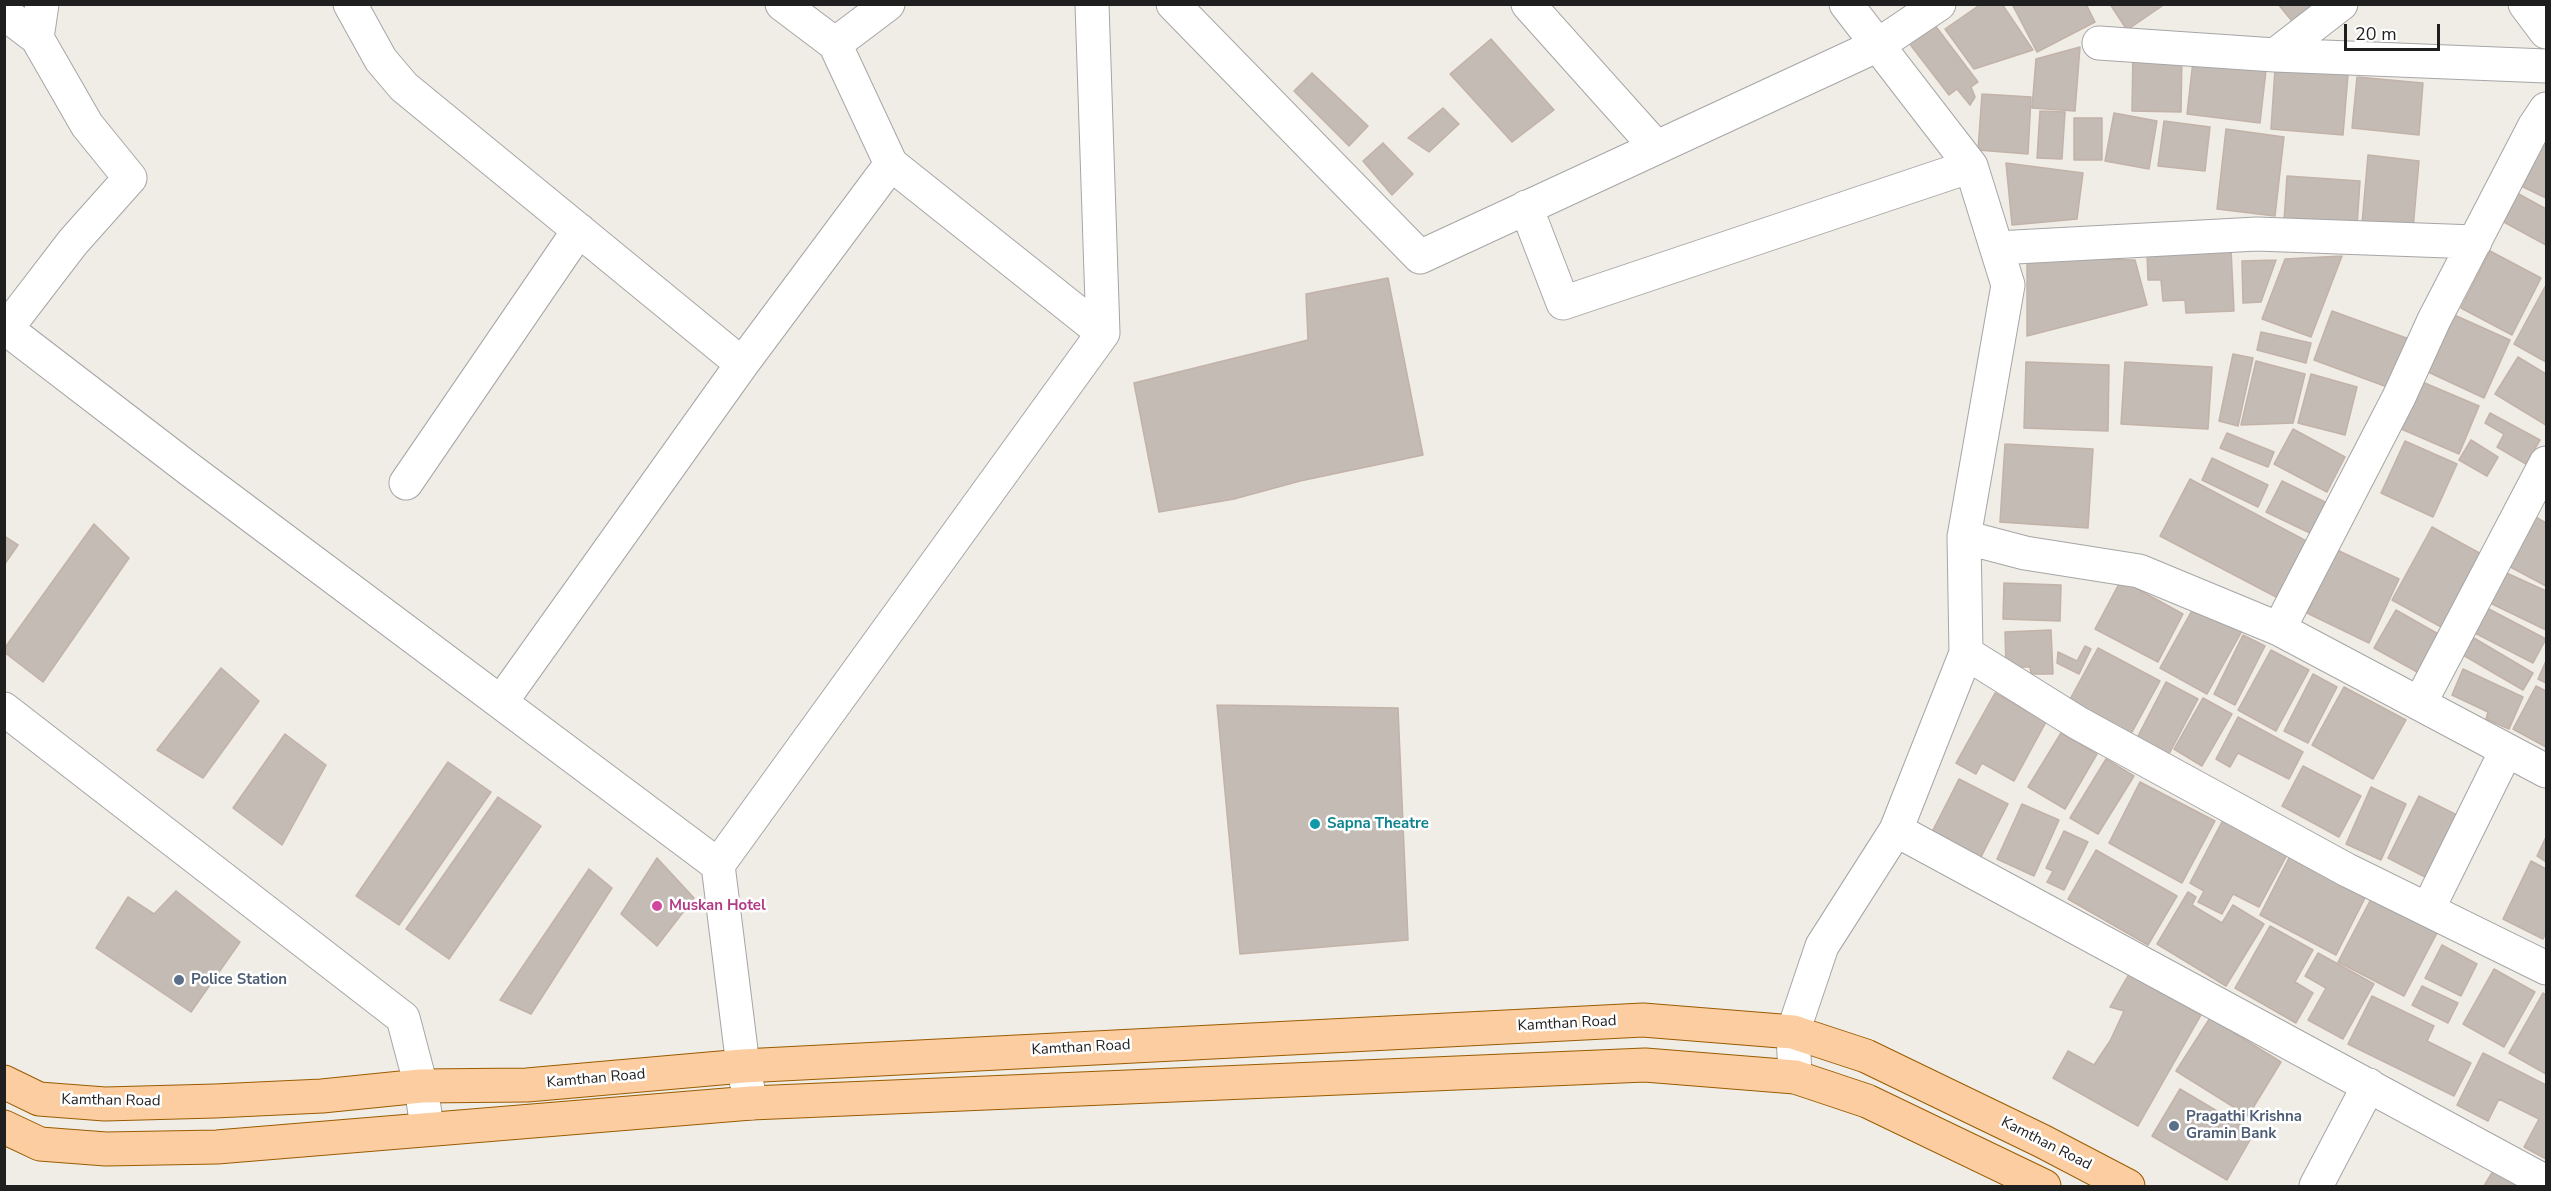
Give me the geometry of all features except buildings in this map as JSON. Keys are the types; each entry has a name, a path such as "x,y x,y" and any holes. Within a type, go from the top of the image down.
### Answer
{"main road":[{"name":"Kamthan Road","path":"4,1082 39,1099 105,1104 322,1096 421,1086 527,1085 743,1066 1643,1020 1793,1032 1866,1056 2042,1141 2128,1186"},
{"path":"1347,1035 1352,1077"},
{"path":"898,1058 901,1097"},
{"path":"4,1127 40,1144 106,1149 217,1147 751,1103 1645,1065 1795,1077 1867,1101 2044,1186"}],"street":[{"path":"37,38 42,4"},
{"path":"350,4 381,60 404,87 742,364"},
{"path":"782,4 835,44 891,164 1103,333"},
{"path":"835,44 888,4"},
{"path":"751,1103 743,1066 718,865 1103,333 1092,4"},
{"path":"1173,4 1420,257 1878,45 1939,4"},
{"path":"1528,4 1656,147"},
{"path":"1795,1077 1793,1032 1822,946 1896,830 1966,653 1964,537 2008,285 1971,166 1846,4"},
{"path":"2275,55 2341,4"},
{"path":"2525,4 2547,32"},
{"path":"4,14 37,38 87,125 129,178 73,242 6,328 189,469 718,865"},
{"path":"2099,43 2275,55 2547,66"},
{"path":"2279,629 2399,397 2434,320 2535,127 2547,109"},
{"path":"501,702 742,364 891,164"},
{"path":"1526,207 1563,303 1971,166"},
{"path":"406,483 579,230"},
{"path":"1997,248 2257,234 2475,242"},
{"path":"2420,703 2547,463"},
{"path":"1964,537 2025,553 2139,571 2279,629 2547,771"},
{"path":"1966,653 2078,723 2347,870 2547,968"},
{"path":"4,709 403,1018 421,1086 427,1128"},
{"path":"2428,909 2506,751"},
{"path":"1896,830 2547,1182"},
{"path":"2316,1186 2369,1085"}],"place":[{"name":"Sapna Theatre","path":"1315,824"},
{"name":"Muskan Hotel","path":"657,906"},
{"name":"Police Station","path":"179,980"},
{"name":"Pragathi Krishna Gramin Bank","path":"2174,1126"}]}
